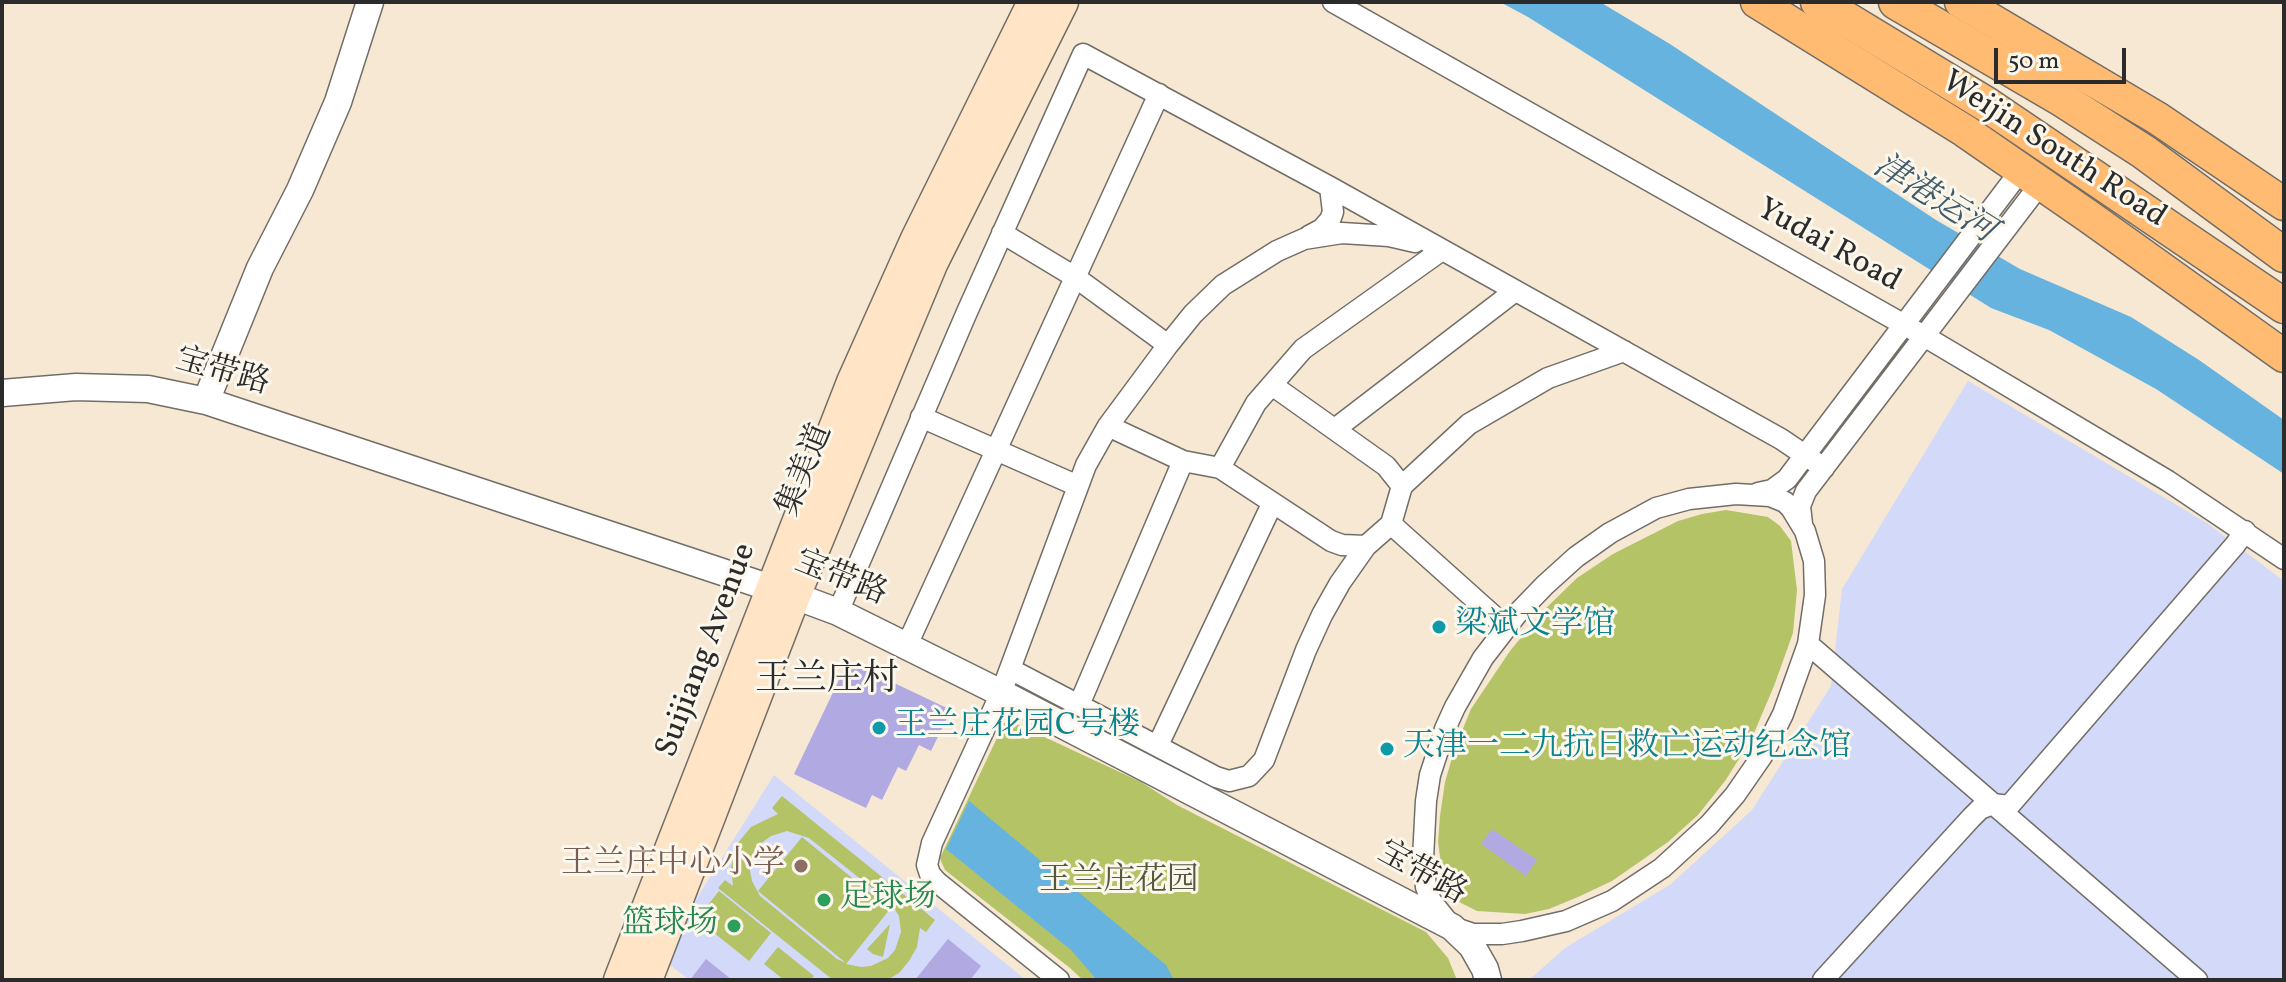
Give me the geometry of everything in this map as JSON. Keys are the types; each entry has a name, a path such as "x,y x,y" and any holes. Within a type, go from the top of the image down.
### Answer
{"highway":[{"name":"Weijin South Road","path":"1818,2 1986,104 2284,306"},
{"name":"Weijin South Road","path":"1896,2 2060,98 2144,152 2284,255"}],"main road":[{"name":"Suijiang Avenue","path":"619,980 783,592 852,382 916,239 1033,2"},
{"name":"集美道","path":"647,980 783,592 933,262 1063,2"},
{"path":"1757,2 1965,131 2284,356"},
{"path":"1961,2 2157,118 2284,204"},
{"path":"2144,152 2284,204"}],"street":[{"path":"206,401 260,268 300,190 338,102 370,2"},
{"name":"Yudai Road","path":"1333,2 1904,324 2168,481 2284,559"},
{"path":"838,612 1083,54 1624,351 1781,439 1824,468"},
{"path":"907,645 1159,94"},
{"path":"1754,494 1785,502 1802,524 1811,548 1816,578 1814,613 1808,644 1783,714 1762,756 1735,795 1662,868 1612,901 1566,921 1502,934 1473,934 1452,927 1431,901 1423,870 1423,830 1430,775 1455,707 1483,658 1506,627 1576,557 1656,508 1689,499 1754,494 1779,486 1985,217 2031,176"},
{"path":"1802,524 1800,506 1803,498 2004,230 2031,176"},
{"path":"1059,980 937,882 927,865 932,843 1005,681 1086,465 1108,426 1193,314 1223,285 1277,251 1322,229 1333,212 1330,187"},
{"path":"1002,233 1075,277 1168,345"},
{"path":"1304,239 1342,233 1389,236 1438,248"},
{"path":"1220,468 1256,403 1303,349 1438,248"},
{"path":"1335,429 1515,291"},
{"path":"1005,681 1079,705 1216,777 1229,781 1249,776 1264,760 1322,615 1366,546 1391,524 1402,486 1469,424 1548,378 1624,351"},
{"path":"1272,385 1386,466 1402,486"},
{"name":"宝带路","path":"2,393 76,387 148,389 206,401 838,612 907,645 1005,681 1452,927 1472,946 1488,980"},
{"path":"921,417 1078,486"},
{"path":"1108,426 1183,461 1220,468 1331,541 1342,545 1366,546"},
{"path":"1079,705 1183,461"},
{"path":"1158,745 1272,504"},
{"path":"1391,524 1506,627"},
{"path":"1823,980 1980,809 1993,804 2009,806 2245,531"},
{"path":"1808,644 2197,980"}],"shaded area":[{"path":"1968,381 2207,523 2284,581 2284,980 1529,980 1565,948 1671,884 1752,810 1831,686 1842,589"},
{"name":"王兰庄中心小学","path":"774,775 1026,980 689,980 660,957"}],"green space":[{"path":"1726,510 1768,517 1780,526 1791,541 1797,590 1793,633 1774,686 1751,740 1725,781 1698,815 1668,842 1612,881 1578,897 1549,909 1525,914 1477,911 1453,899 1442,872 1438,842 1445,782 1471,709 1510,651 1542,612 1577,578 1613,554 1678,521"},
{"name":"王兰庄花园","path":"1006,719 1141,782 1177,805 1426,932 1448,958 1457,980 1083,980 945,870 940,858"},
{"path":"782,796 935,920 926,932 920,928 917,947 899,973 887,980 833,980 718,888 725,880 733,886 731,867 737,844 751,827 778,814 772,808","holes":["787,831 809,838 894,908 899,916 901,932 895,950 888,958 871,966 846,964 890,909 802,837 758,891 846,963 760,896 752,881 750,871 754,851 771,836"]},
{"name":"篮球场","path":"719,891 771,933 749,961 697,919"},
{"path":"890,924 883,957 873,954 867,949"},
{"path":"778,947 814,976 810,980 784,980 764,964"}],"water":[{"path":"1500,2 1600,2 1670,44 1936,220 2020,269 2131,317 2284,420 2284,474 2156,389 2049,330 1991,308"},
{"path":"969,801 1166,965 1174,980 1097,980 1071,950 946,849"}],"building":[{"name":"王兰庄花园C号楼","path":"848,661 951,710 931,751 919,745 906,771 898,767 882,800 872,795 866,808 794,774"},
{"path":"1492,829 1537,860 1526,876 1481,844"},
{"path":"948,939 981,966 970,980 915,980"},
{"path":"706,959 732,980 690,980"}],"place":[{"name":"梁斌文学馆","path":"1439,627"},
{"name":"王兰庄花园C号楼","path":"879,728"},
{"name":"天津一二九抗日救亡运动纪念馆","path":"1387,749"},
{"name":"王兰庄中心小学","path":"801,866"},
{"name":"足球场","path":"824,900"},
{"name":"篮球场","path":"734,926"}],"district":[{"name":"王兰庄村","path":"827,682"}],"water label":[{"name":"津港运河","path":"1933,201"}]}
